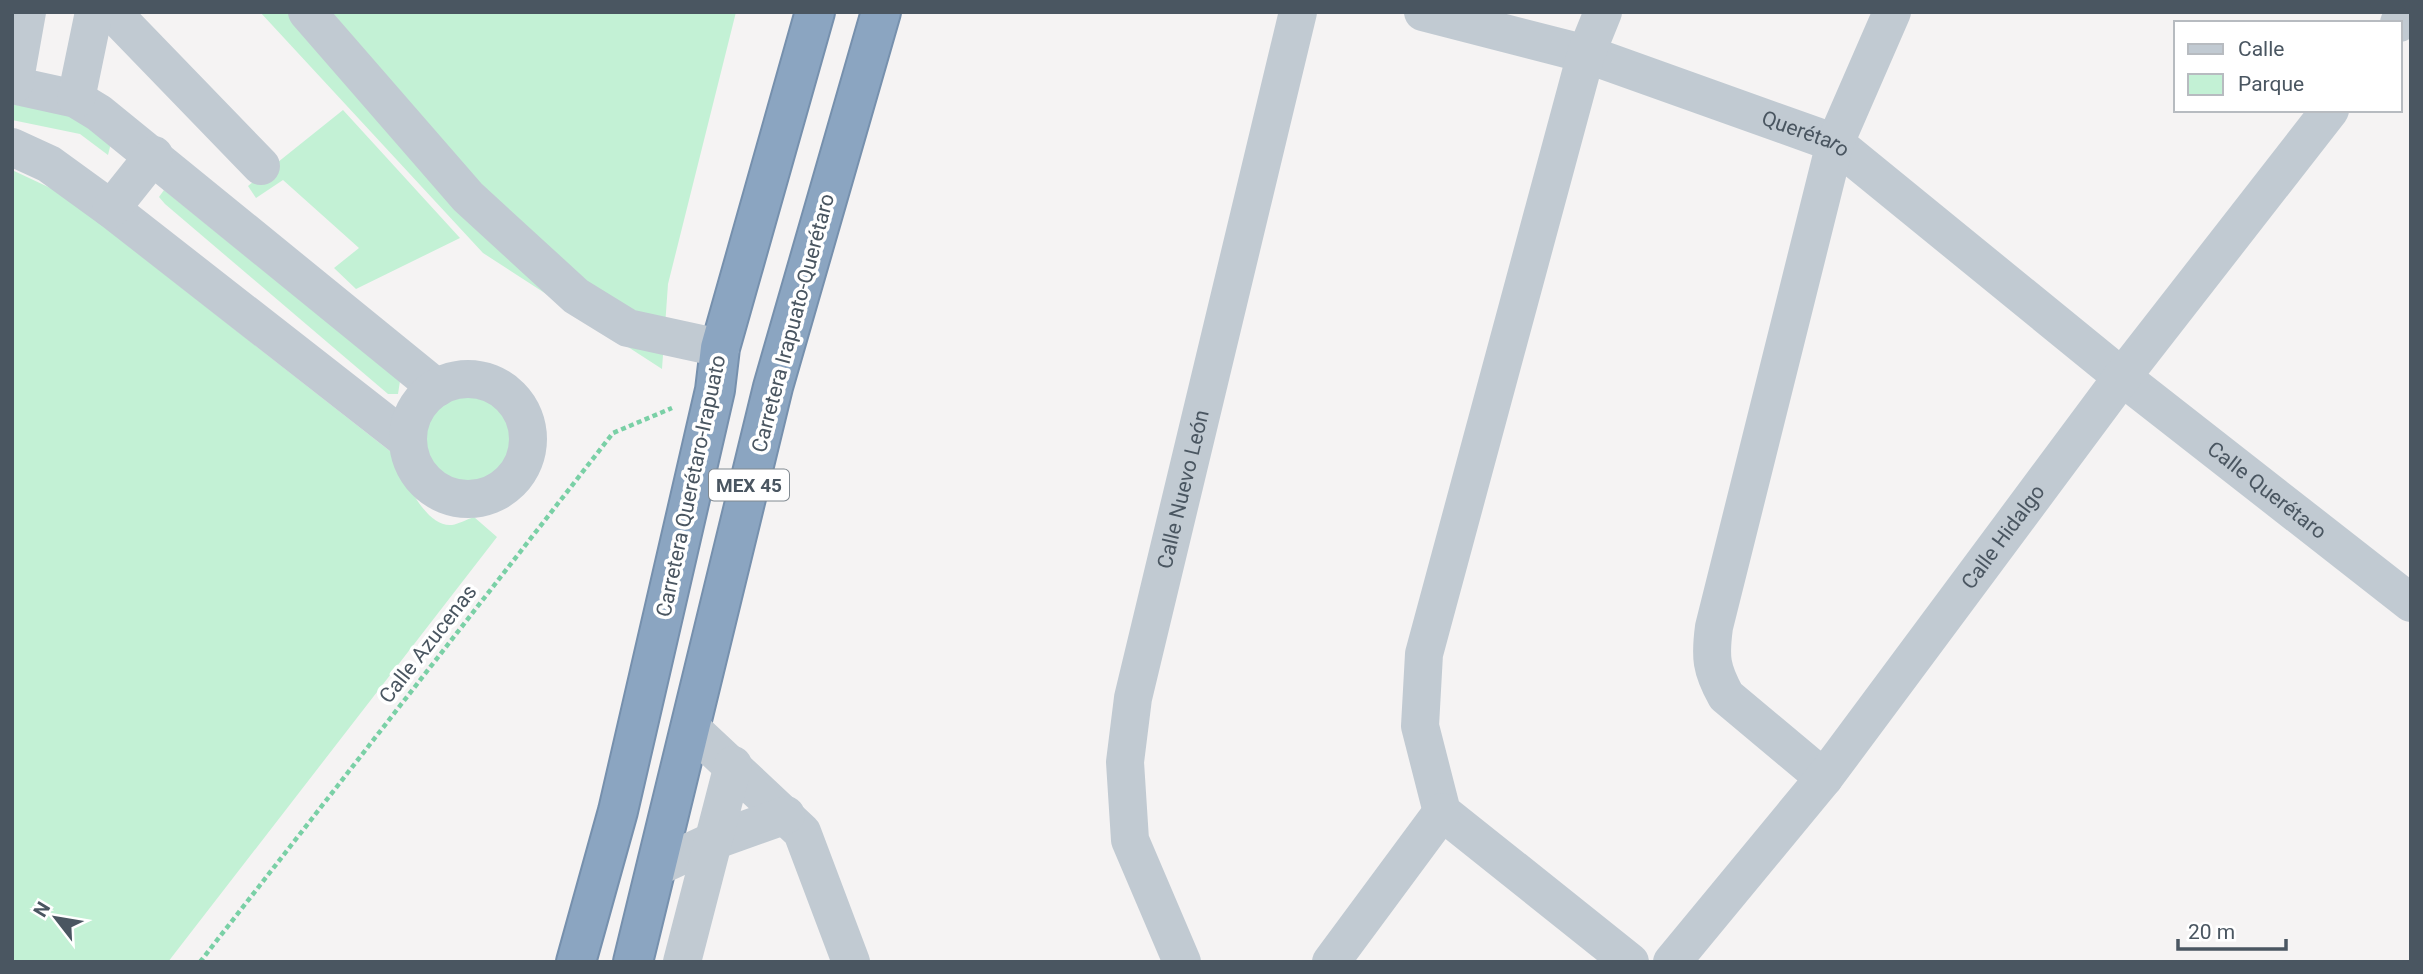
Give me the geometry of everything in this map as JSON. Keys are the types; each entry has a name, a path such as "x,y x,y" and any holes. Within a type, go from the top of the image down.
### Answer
{"highway":[{"name":"Carretera Querétaro-Irapuato","path":"576,962 618,811 715,390 720,348 815,12"},
{"name":"Carretera Irapuato-Querétaro","path":"633,962 659,866 773,387 881,12"}],"street":[{"path":"27,12 13,85 76,99 154,155 437,388"},
{"path":"76,99 94,12"},
{"path":"112,12 261,166"},
{"path":"307,12 468,197 576,296 628,328 720,348"},
{"name":"Calle Nuevo León","path":"1182,962 1130,840 1125,762 1133,698 1298,12"},
{"name":"Querétaro","path":"1423,12 1586,54 1835,143 2122,377"},
{"path":"1603,12 1586,54 1424,654 1420,726 1442,812 1630,962"},
{"path":"1824,778 1726,696 1710,657 1714,627 1835,143 1892,12"},
{"name":"Calle Hidalgo","path":"1672,962 1824,778 2122,377 2328,112"},
{"path":"12,147 49,164 111,209 408,441"},
{"path":"111,209 154,155"},
{"name":"Calle Querétaro","path":"2122,377 2411,603"},
{"path":"472,379 490,383 506,392 518,405 528,440 525,459 516,475 502,488 486,496 450,496 433,488 420,475 411,460 408,441 411,420 421,402 437,388 454,380 472,379"},
{"path":"691,728 802,832 851,962"},
{"path":"682,962 733,765"},
{"path":"1331,962 1442,812"},
{"path":"659,866 713,841 786,815"}],"path":[{"name":"Calle Azucenas","path":"200,962 613,433 715,390"}],"green space":[{"path":"260,12 736,12 668,284 662,369 483,253"},
{"path":"12,104 79,116 112,139 108,155 80,134 12,120"},
{"path":"343,110 460,238 356,289 334,268 359,248 283,180 256,198 248,186"},
{"path":"12,170 61,193 395,455 416,499 433,518 442,524 452,525 474,517 497,537 168,962 12,962"},
{"path":"164,190 400,381 398,394 388,394 165,204 159,197"},
{"path":"467,396 484,399 499,409 509,424 512,441 509,458 499,473 484,483 467,486 450,483 435,473 425,458 422,441 425,424 435,409 450,399"}]}
